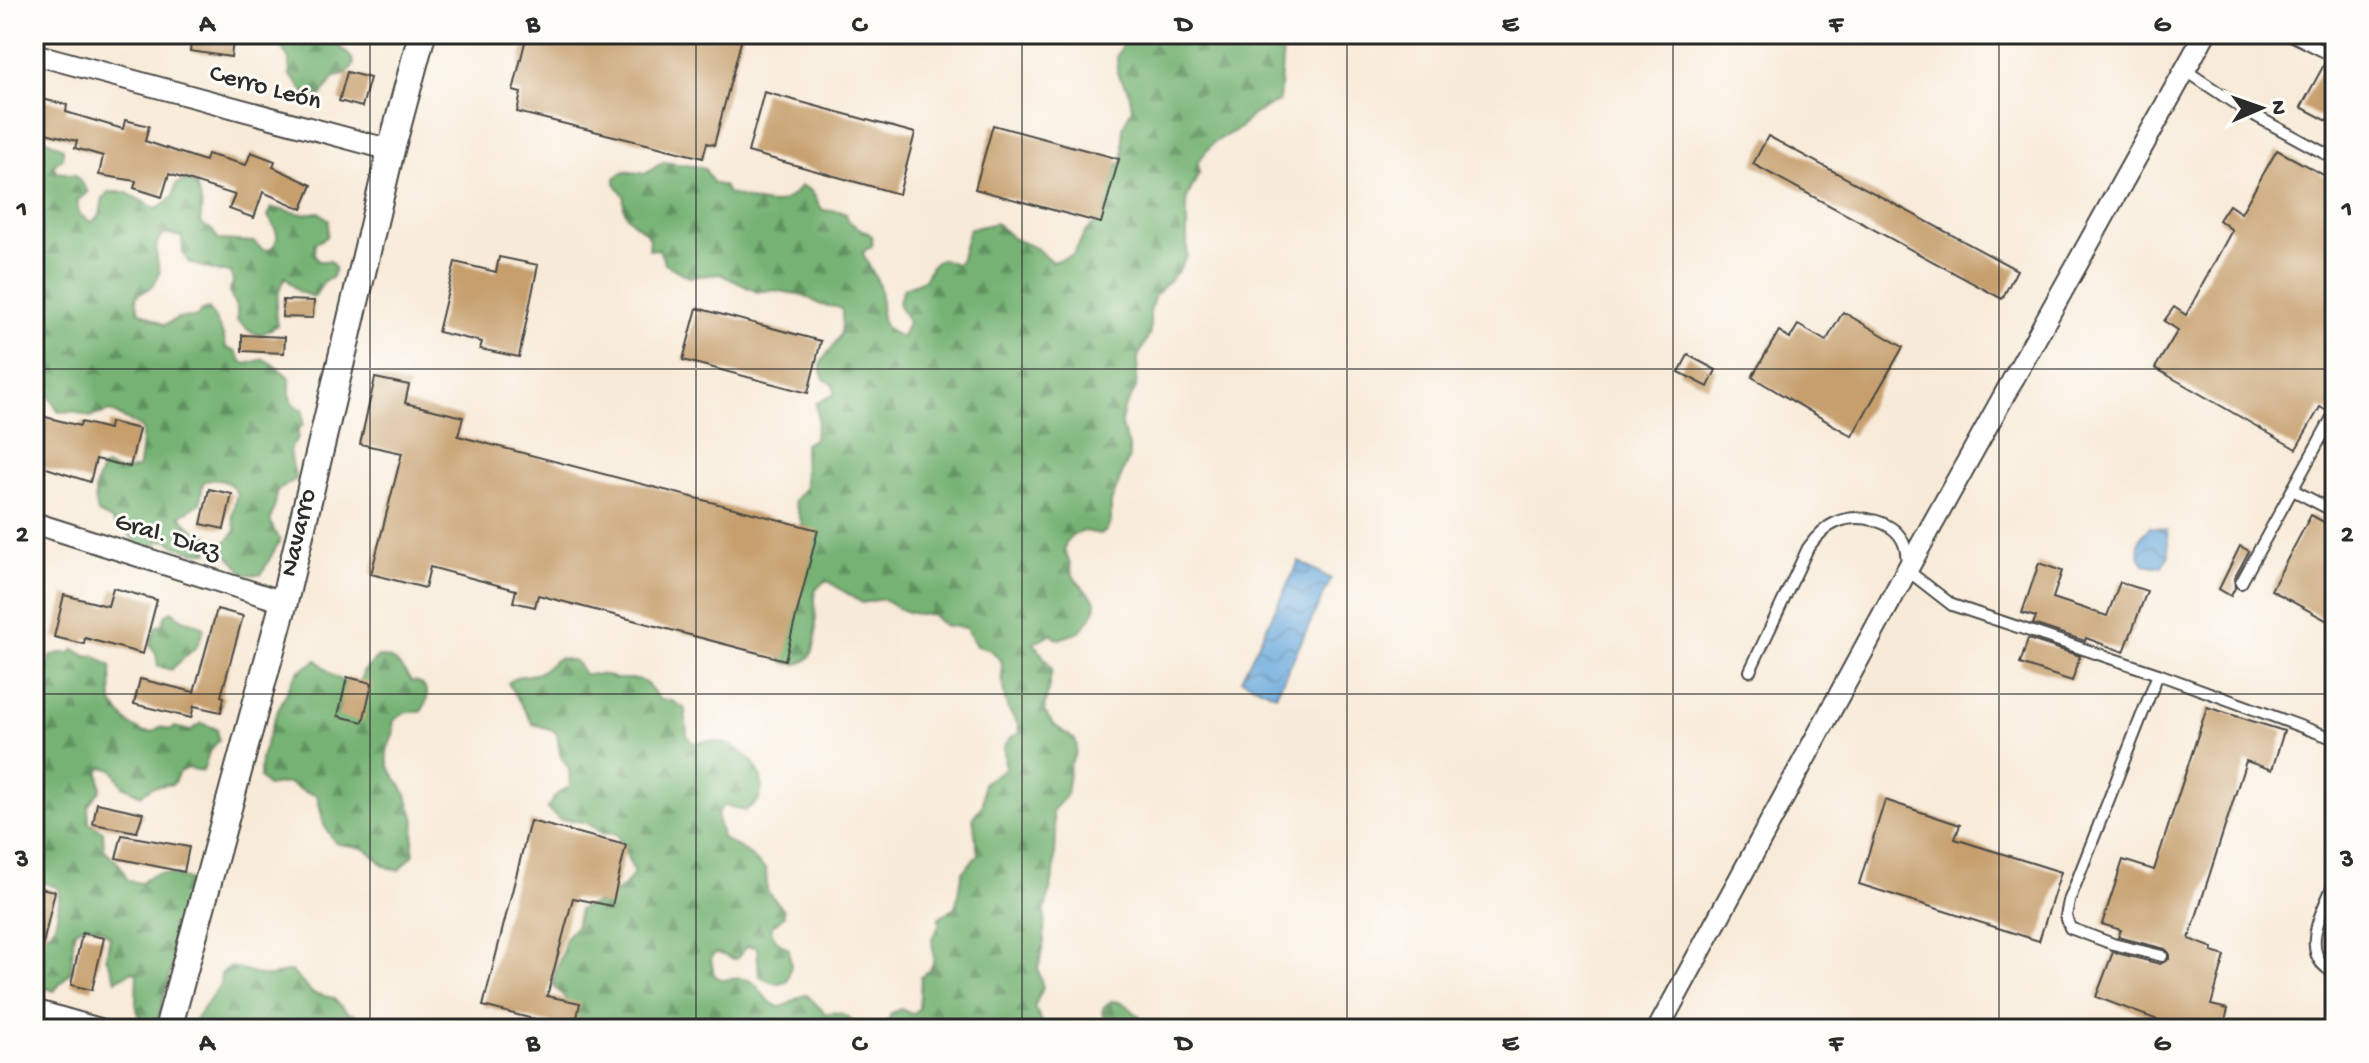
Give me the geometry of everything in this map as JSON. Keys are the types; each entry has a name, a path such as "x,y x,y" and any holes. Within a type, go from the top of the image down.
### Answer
{"street":[{"name":"Navarro","path":"168,1029 284,602 391,150 422,34"},
{"path":"1658,1029 1907,570 2205,34"},
{"name":"Cerro León","path":"34,54 391,150"},
{"name":"Gral. Diaz","path":"34,523 284,602"},
{"path":"34,1010 100,1029"}],"lane":[{"path":"2289,34 2335,57"},
{"path":"2185,70 2243,109 2335,159"},
{"path":"2241,583 2335,412"},
{"path":"2293,490 2335,512"},
{"path":"1750,671 1808,548 1838,521 1865,518 1894,529 1905,545 1907,570 1952,605 2158,674 2335,739"},
{"path":"2158,674 2069,901 2066,916 2070,928 2113,944 2162,956"},
{"path":"2335,881 2314,942 2315,956 2321,965 2335,973"}],"green space":[{"path":"290,34 308,35 333,43 347,53 354,65 345,75 334,77 322,95 312,99 290,76 289,60 281,46"},
{"path":"1123,34 1284,34 1279,101 1213,143 1198,162 1199,173 1187,198 1187,256 1179,270 1154,297 1150,333 1138,357 1136,389 1123,410 1121,426 1129,446 1129,457 1111,502 1111,523 1105,532 1085,531 1074,534 1066,542 1064,552 1072,572 1094,600 1094,611 1080,632 1059,639 1052,633 1034,643 1052,669 1044,711 1053,724 1075,740 1077,745 1070,765 1066,796 1052,811 1056,836 1054,874 1045,910 1044,942 1038,969 1043,988 1034,1007 1046,1029 882,1029 891,1013 900,1009 913,1014 919,1008 921,977 931,968 934,960 932,938 939,926 939,917 956,905 963,871 978,855 973,817 983,804 983,783 1005,769 1004,747 1010,738 1019,733 1017,722 1005,700 1002,662 991,650 976,646 966,628 943,625 932,614 906,611 882,599 862,603 826,580 815,590 816,634 811,655 795,664 785,663 776,655 774,652 801,553 801,521 794,501 805,488 804,444 814,439 818,420 816,403 835,394 833,384 824,379 821,366 840,334 842,310 821,305 803,295 773,290 757,292 720,274 689,277 665,264 659,249 649,250 647,234 626,214 624,196 615,178 624,171 645,174 663,162 705,169 713,183 723,186 729,194 767,204 784,201 801,186 807,188 822,209 845,213 852,224 872,236 872,246 863,252 878,282 883,321 892,333 902,337 908,322 898,303 904,288 924,280 932,265 941,259 956,264 960,261 969,229 996,223 1012,238 1036,248 1052,262 1073,255 1086,231 1103,215 1110,171 1123,161 1123,127 1132,108 1129,91 1117,73 1117,56 1124,42"},
{"path":"34,134 63,148 63,158 53,166 58,172 76,175 88,192 78,200 78,208 82,216 92,222 100,215 103,198 108,192 125,192 157,209 173,197 176,184 186,180 195,184 199,195 200,223 212,230 219,240 254,242 262,249 269,250 277,238 268,216 272,208 303,214 319,212 329,220 327,237 315,243 314,254 318,261 330,261 335,268 332,278 325,280 314,297 299,292 285,277 277,300 277,325 261,335 251,332 237,320 237,309 229,292 233,282 231,272 219,272 188,262 183,253 182,237 162,236 156,250 160,272 152,286 136,298 139,311 165,325 178,318 197,317 201,311 209,309 226,348 236,352 241,361 246,364 264,359 290,379 291,401 303,410 303,425 298,429 298,437 289,451 296,479 276,492 271,519 280,540 261,575 245,574 227,554 224,544 236,531 232,516 237,493 231,485 222,481 203,482 200,503 180,516 197,533 209,536 209,552 187,550 168,540 160,541 149,549 137,545 126,530 116,527 112,520 98,513 95,501 101,471 105,466 120,472 138,468 142,428 110,411 90,417 72,411 59,412 49,396 34,383 34,173 40,158 34,154"},
{"path":"171,611 204,629 197,646 171,670 158,666 156,653 150,645 156,627 163,624 165,616"},
{"path":"74,649 88,657 93,655 111,666 112,704 129,724 143,732 153,732 161,727 190,731 202,723 217,729 219,740 209,752 203,771 188,768 179,772 173,784 152,787 141,795 123,786 113,770 103,767 99,771 101,789 88,806 89,823 103,831 104,849 120,865 128,881 142,883 153,875 164,873 190,881 189,902 179,920 182,930 157,1022 139,1019 137,973 133,971 116,980 106,957 110,937 97,927 87,925 74,932 71,971 54,991 34,983 34,933 41,935 51,932 59,898 57,887 34,880 34,808 40,795 34,780 34,713 50,657 71,653"},
{"path":"378,657 389,658 396,663 427,693 421,712 405,713 393,722 387,753 390,768 405,792 415,821 414,854 399,870 385,866 363,848 335,843 324,825 317,795 288,783 267,786 260,778 261,757 275,717 299,671 317,660 332,675 351,686 361,682 363,672"},
{"path":"559,658 575,661 584,674 638,679 647,684 660,700 672,701 685,709 687,735 693,743 723,743 734,747 752,761 761,780 762,790 758,801 745,811 725,805 718,813 718,820 722,838 745,851 766,870 767,891 784,910 784,916 772,926 771,931 776,940 789,949 791,965 787,981 768,981 759,974 757,947 747,946 738,958 713,954 714,975 723,980 746,979 779,1007 807,995 826,1014 841,1014 860,1029 562,1029 570,1012 568,1002 555,988 554,981 565,938 576,926 579,910 613,895 634,872 617,834 602,833 585,822 559,819 547,809 556,795 570,786 569,769 560,755 557,734 533,724 508,683 518,677 538,673"},
{"path":"229,967 267,976 291,971 312,993 333,998 348,1013 378,1023 383,1029 196,1029 195,1020 220,985 221,974"},
{"path":"1112,1001 1129,1007 1153,1029 1108,1029 1102,1012"}],"water":[{"path":"2150,527 2167,530 2169,555 2162,567 2144,564 2139,555 2140,540"},
{"path":"1299,561 1331,579 1276,695 1241,679"}],"building":[{"path":"192,34 234,34 231,57 190,51"},
{"path":"527,34 612,34 642,42 644,34 743,34 714,145 707,143 703,158 517,112 521,93 513,91"},
{"path":"2326,61 2335,65 2335,125 2301,107"},
{"path":"347,72 370,78 362,107 339,101"},
{"path":"764,92 915,133 899,194 748,152"},
{"path":"42,99 67,105 66,112 123,129 125,120 149,126 145,141 205,161 207,154 246,165 251,152 275,161 273,167 312,185 302,209 263,192 254,218 229,209 235,195 169,174 162,197 134,188 136,181 99,175 103,156 75,148 77,141 34,130"},
{"path":"993,125 1119,159 1101,223 975,189"},
{"path":"1768,136 2017,270 2002,299 1753,164"},
{"path":"2277,150 2335,181 2335,404 2327,411 2320,407 2296,449 2155,368 2178,330 2164,321 2174,307 2186,315 2232,230 2219,220 2229,205 2241,213"},
{"path":"499,257 538,265 519,357 480,349 482,342 438,332 455,262 496,272"},
{"path":"283,300 314,301 313,318 282,317"},
{"path":"697,308 821,341 808,393 683,360"},
{"path":"1843,312 1903,347 1852,436 1752,377 1779,331 1790,338 1798,325 1826,341"},
{"path":"242,335 285,337 284,353 242,351"},
{"path":"1688,355 1716,370 1708,387 1679,372"},
{"path":"375,378 409,385 405,403 463,417 458,436 818,530 785,660 538,595 535,607 513,602 516,590 430,567 425,588 371,574 402,453 360,444"},
{"path":"34,414 80,426 81,422 109,429 110,422 139,429 130,467 96,459 90,482 34,464"},
{"path":"209,489 232,494 224,529 201,524"},
{"path":"2311,515 2335,528 2335,625 2271,590"},
{"path":"2240,546 2249,551 2234,579 2235,588 2231,596 2219,589"},
{"path":"2039,563 2062,571 2053,598 2107,616 2120,582 2147,591 2124,652 2033,624 2036,617 2022,613"},
{"path":"113,588 157,600 143,654 85,638 84,644 54,637 64,595 108,606"},
{"path":"217,609 243,616 221,696 224,697 221,712 194,706 191,718 134,704 140,679 194,692"},
{"path":"2028,639 2080,656 2072,681 2020,664"},
{"path":"347,677 372,683 363,722 338,716"},
{"path":"2207,707 2284,731 2272,770 2246,761 2189,939 2225,956 2211,1005 2228,1009 2223,1029 2182,1029 2096,997 2113,952 2160,964 2169,959 2165,949 2118,937 2121,930 2102,924 2123,860 2154,870"},
{"path":"1885,800 1960,825 1955,839 2061,872 2039,941 1859,884"},
{"path":"97,803 143,813 137,832 93,824"},
{"path":"530,821 626,845 612,906 573,898 547,996 580,1003 575,1027 483,1006"},
{"path":"122,835 189,847 184,872 116,858"},
{"path":"34,887 55,891 41,953 34,952"},
{"path":"82,933 104,938 92,990 71,985"}]}
